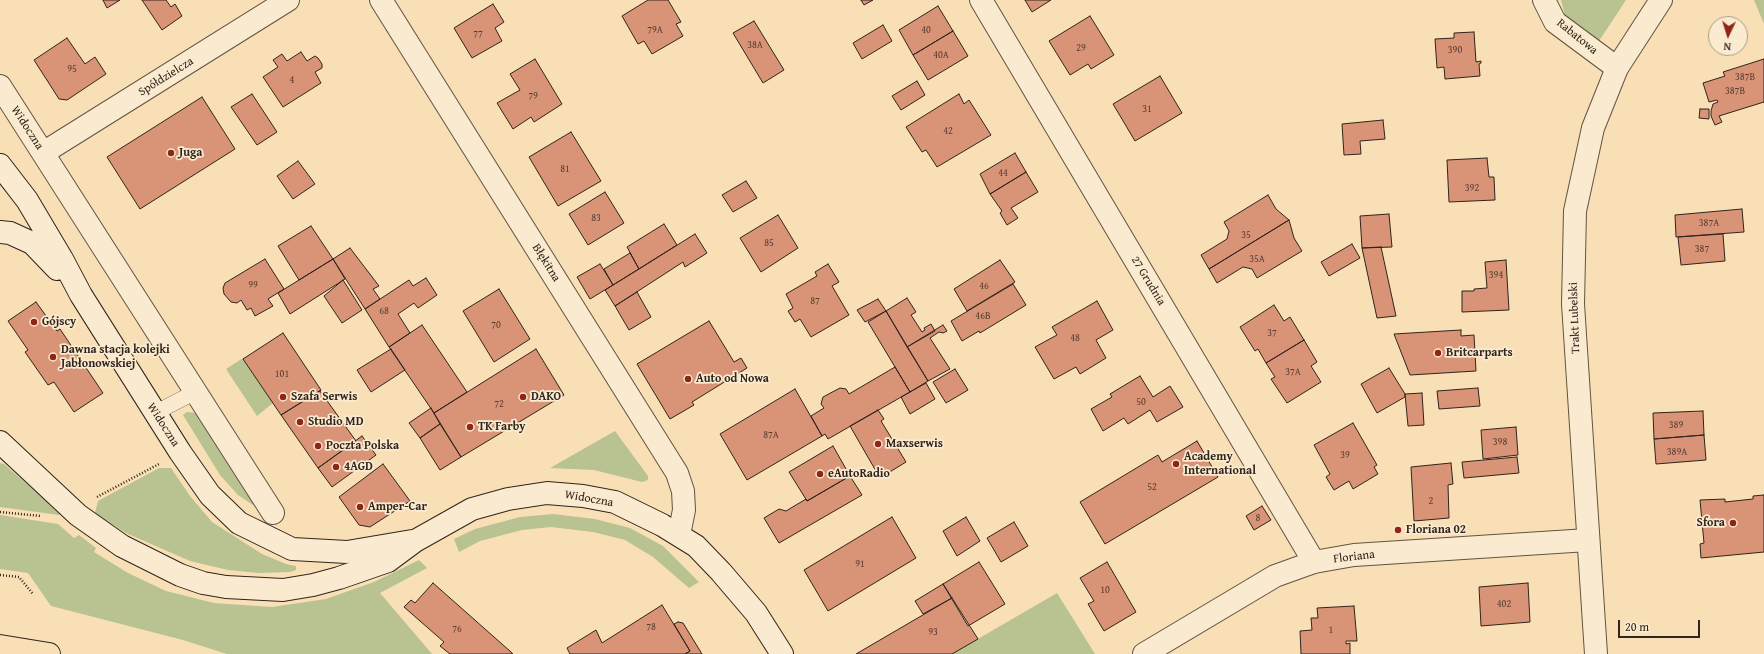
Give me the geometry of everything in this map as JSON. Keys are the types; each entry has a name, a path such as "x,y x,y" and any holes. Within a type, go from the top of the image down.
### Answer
{"main road":[{"path":"0,646 49,654"}],"street":[{"name":"Spółdzielcza","path":"43,154 288,0"},
{"name":"Błękitna","path":"381,0 677,473 683,491 684,510 679,534"},
{"name":"27 Grudnia","path":"981,0 1314,562"},
{"name":"Rabatowa","path":"1544,0 1556,22 1617,68"},
{"name":"Trakt Lubelski","path":"1596,654 1573,304 1576,211 1593,128 1617,68 1661,0"},
{"name":"Widoczna","path":"0,86 197,391 273,513"},
{"name":"Widoczna","path":"0,165 27,200 62,259 81,295 155,413 210,495 239,523 292,549 347,552 415,541"},
{"path":"0,232 10,233 32,242 48,257 81,295"},
{"name":"Widoczna","path":"1,445 78,515 122,546 155,564 203,583 226,587 284,590 312,586 388,561 415,541 472,510 508,499 547,493 583,496 615,502 679,534 701,551 722,572 756,613 782,654"},
{"name":"Floriana","path":"1144,654 1275,576 1314,562 1354,555 1588,540"}],"lane":[{"path":"155,413 197,391"}],"path":[{"path":"0,575 19,577 33,594"}],"green space":[{"path":"1561,0 1626,0 1599,41 1566,20"},
{"path":"1754,0 1764,0 1764,24"},
{"path":"243,358 273,403 257,416 226,369"},
{"path":"187,412 196,413 259,509 238,495 220,475 183,415"},
{"path":"615,431 648,476 648,480 642,482 594,470 550,468"},
{"path":"0,463 4,464 60,513 59,515 0,507"},
{"path":"159,468 171,468 190,496 212,522 262,554 286,564 296,566 296,570 290,572 258,573 228,570 190,561 126,533 95,513 98,501"},
{"path":"553,514 595,519 630,528 663,546 699,582 689,588 653,557 625,540 593,532 551,527 522,530 480,541 459,552 454,539 475,529 520,517"},
{"path":"0,515 58,524 74,538 79,535 96,548 94,552 128,573 166,591 214,603 272,607 326,599 374,582 419,560 427,568 380,593 432,654 227,654 183,640 51,606 28,573 0,569"},
{"path":"1057,593 1095,654 952,654"}],"building":[{"path":"103,0 120,0 107,8"},
{"path":"142,0 166,0 171,7 175,4 182,16 162,30"},
{"path":"648,0 668,0 681,22 676,24 683,36 652,54 644,41 638,44 622,16"},
{"path":"861,0 873,0 864,5"},
{"path":"1025,0 1051,0 1032,12"},
{"path":"493,4 504,22 495,28 502,41 472,58 454,28"},
{"path":"938,6 953,31 913,55 899,30"},
{"path":"1090,16 1114,55 1091,69 1088,64 1070,75 1049,41"},
{"path":"754,21 784,70 763,83 733,33"},
{"path":"883,25 892,41 862,59 853,43"},
{"path":"953,31 968,56 928,80 913,55"},
{"path":"1474,32 1476,62 1481,61 1479,64 1480,76 1445,79 1444,67 1437,68 1435,39 1454,38 1454,33"},
{"path":"67,38 85,64 95,57 106,74 67,100 59,99 34,60"},
{"path":"301,52 307,61 315,56 322,64 322,68 315,72 321,83 283,107 263,77 278,67 273,60 282,54 287,61"},
{"path":"535,59 562,104 534,122 531,117 513,129 497,103 520,90 510,74"},
{"path":"1764,59 1764,102 1719,116 1722,122 1715,125 1711,116 1711,111 1713,104 1718,102 1717,100 1709,102 1703,83 1725,76 1723,72"},
{"path":"1160,76 1182,113 1135,141 1113,104"},
{"path":"917,81 925,95 901,110 892,96"},
{"path":"252,94 277,132 257,145 231,107"},
{"path":"959,94 964,104 969,100 991,135 937,167 926,150 922,152 906,127"},
{"name":"Juga","path":"202,97 235,149 140,209 107,157"},
{"path":"1700,109 1709,109 1709,119 1699,118"},
{"path":"1383,120 1385,139 1360,141 1361,154 1344,155 1342,124"},
{"path":"571,132 601,181 558,206 529,157"},
{"path":"1015,153 1026,172 990,194 980,174"},
{"path":"1487,158 1489,177 1494,177 1495,200 1449,202 1447,160"},
{"path":"298,161 315,184 293,199 277,176"},
{"path":"1026,172 1038,192 1011,208 1018,218 1007,225 1000,213 1002,211 990,194"},
{"path":"746,181 757,198 733,212 722,195"},
{"path":"605,192 624,223 588,245 569,214"},
{"path":"1268,195 1276,209 1289,220 1209,269 1201,255 1227,239 1229,231 1224,222"},
{"path":"1742,209 1744,232 1676,237 1675,215"},
{"path":"1389,214 1392,247 1362,248 1360,216"},
{"path":"778,215 798,248 761,272 740,238"},
{"path":"1289,220 1294,238 1302,251 1257,278 1252,269 1243,267 1217,283 1209,269"},
{"path":"664,224 677,245 639,269 627,247"},
{"path":"311,226 333,259 299,280 278,246"},
{"path":"695,234 707,253 685,267 683,262 615,306 605,290"},
{"path":"1723,234 1725,261 1681,265 1678,237"},
{"path":"1352,244 1360,258 1329,276 1321,262"},
{"path":"1381,247 1396,316 1377,318 1362,248"},
{"path":"350,248 379,286 373,289 380,299 365,309 333,259"},
{"path":"630,253 639,269 613,285 604,269"},
{"path":"265,259 284,289 268,299 273,306 255,316 251,308 247,310 241,300 237,303 231,302 224,294 223,288 225,283"},
{"path":"333,259 345,279 290,314 278,293"},
{"path":"1000,260 1015,282 967,311 954,289"},
{"path":"1506,260 1509,310 1462,312 1462,291 1474,291 1474,289 1487,288 1485,262"},
{"path":"600,264 613,285 590,299 577,277"},
{"path":"828,264 839,282 832,286 849,315 811,337 800,319 795,322 788,311 793,308 786,294 817,276 815,272"},
{"path":"426,278 437,295 418,308 414,303 398,314 410,333 389,347 365,309 409,280 413,286"},
{"path":"343,280 362,310 342,323 324,296"},
{"path":"1013,284 1026,305 980,333 979,331 962,341 951,321"},
{"path":"499,289 530,339 494,362 463,311"},
{"path":"637,292 651,317 629,330 615,306"},
{"path":"907,298 916,312 911,315 922,332 925,330 924,328 931,324 935,331 907,347 886,311"},
{"path":"878,299 886,311 865,322 857,310"},
{"path":"1097,301 1113,330 1096,340 1106,358 1080,374 1076,367 1054,379 1035,347 1057,335 1052,327"},
{"name":"Dawna stacja kolejki Jabłonowskiej","path":"36,302 57,331 60,329 103,393 74,412 54,382 48,385 25,352 28,350 8,321"},
{"path":"1274,305 1284,321 1290,317 1304,340 1266,363 1258,349 1255,351 1240,327"},
{"path":"886,311 928,381 910,392 868,322"},
{"name":"Auto od Nowa","path":"709,321 734,362 741,358 747,368 692,402 694,405 670,419 637,364"},
{"path":"422,325 467,392 434,413 389,347"},
{"path":"943,325 947,331 943,333 939,332 930,338 950,369 928,381 907,347"},
{"name":"Britcarparts","path":"1461,330 1461,336 1474,335 1476,371 1410,375 1394,334"},
{"path":"283,333 321,390 281,415 243,359"},
{"path":"1304,340 1317,362 1311,366 1321,382 1287,403 1271,379 1275,377 1266,363"},
{"path":"391,349 405,370 371,392 357,370"},
{"path":"536,349 564,395 461,457 434,413"},
{"path":"895,367 910,392 828,439 825,434 822,436 811,416 824,408 821,404 823,397 840,388 846,389 849,394"},
{"path":"1389,368 1405,394 1405,397 1377,413 1361,384"},
{"path":"955,369 968,390 946,403 933,382"},
{"path":"1140,376 1153,397 1170,386 1183,407 1157,422 1150,410 1128,424 1124,418 1103,431 1091,409 1112,397 1110,394"},
{"path":"926,383 935,399 910,414 901,397"},
{"path":"1478,388 1480,406 1439,409 1437,391"},
{"path":"795,389 822,436 747,480 720,434"},
{"path":"320,391 356,441 318,468 281,415"},
{"path":"1422,393 1424,425 1408,426 1405,394"},
{"path":"431,408 440,424 420,438 409,423"},
{"name":"Maxserwis","path":"878,410 884,419 881,421 906,462 880,478 850,426"},
{"path":"1703,411 1704,435 1654,439 1653,413"},
{"path":"1353,423 1377,465 1374,467 1378,474 1353,489 1349,481 1334,490 1326,477 1330,474 1314,445"},
{"path":"440,424 461,457 440,470 420,438"},
{"path":"1516,427 1518,455 1483,459 1481,430"},
{"path":"1704,435 1706,460 1656,464 1654,439"},
{"path":"362,436 376,455 332,487 318,468"},
{"path":"1197,441 1218,477 1105,544 1080,502 1158,455 1162,462"},
{"name":"eAutoRadio","path":"833,446 850,476 807,501 789,472"},
{"path":"1517,457 1519,473 1464,478 1462,462"},
{"path":"1451,463 1453,484 1448,485 1449,518 1414,521 1411,467"},
{"path":"383,464 410,501 370,527 359,525 339,497"},
{"path":"850,476 862,495 779,543 764,518 779,509 786,511 806,499 807,501"},
{"name":"Sfora","path":"1764,495 1764,552 1701,558 1700,544 1704,543 1700,500 1725,499 1725,502 1753,499 1753,496"},
{"path":"1262,506 1271,520 1254,530 1246,516"},
{"path":"892,517 916,558 828,611 804,570"},
{"path":"966,517 980,541 957,556 943,531"},
{"path":"1014,522 1028,546 1001,562 987,538"},
{"path":"979,562 1005,604 968,626 943,584"},
{"path":"1107,562 1136,612 1104,631 1088,604 1094,601 1080,578"},
{"path":"433,583 513,654 450,654 440,646 444,642 404,607 411,600 415,603"},
{"path":"1528,583 1530,622 1481,626 1479,587"},
{"path":"943,584 952,598 923,614 915,601"},
{"path":"952,598 978,639 952,654 856,654"},
{"path":"662,605 690,651 685,654 570,654 567,648 596,630 602,643"},
{"path":"1354,606 1357,641 1346,641 1346,644 1350,643 1350,654 1301,654 1300,631 1312,630 1311,618 1318,618 1317,608"},
{"path":"678,622 683,623 702,654 685,654 690,651 674,624"}],"place":[{"name":"Juga","path":"171,153"},
{"name":"Gójscy","path":"34,322"},
{"name":"Britcarparts","path":"1438,353"},
{"name":"Dawna stacja kolejki Jabłonowskiej","path":"53,357"},
{"name":"Auto od Nowa","path":"688,379"},
{"name":"Szafa Serwis","path":"283,397"},
{"name":"DAKO","path":"523,397"},
{"name":"Studio MD","path":"300,422"},
{"name":"TK Farby","path":"470,427"},
{"name":"Maxserwis","path":"878,444"},
{"name":"Poczta Polska","path":"318,446"},
{"name":"Academy International","path":"1176,464"},
{"name":"4AGD","path":"336,467"},
{"name":"eAutoRadio","path":"820,474"},
{"name":"Amper-Car","path":"360,507"},
{"name":"Sfora","path":"1733,523"},
{"name":"Floriana 02","path":"1398,530"}]}
